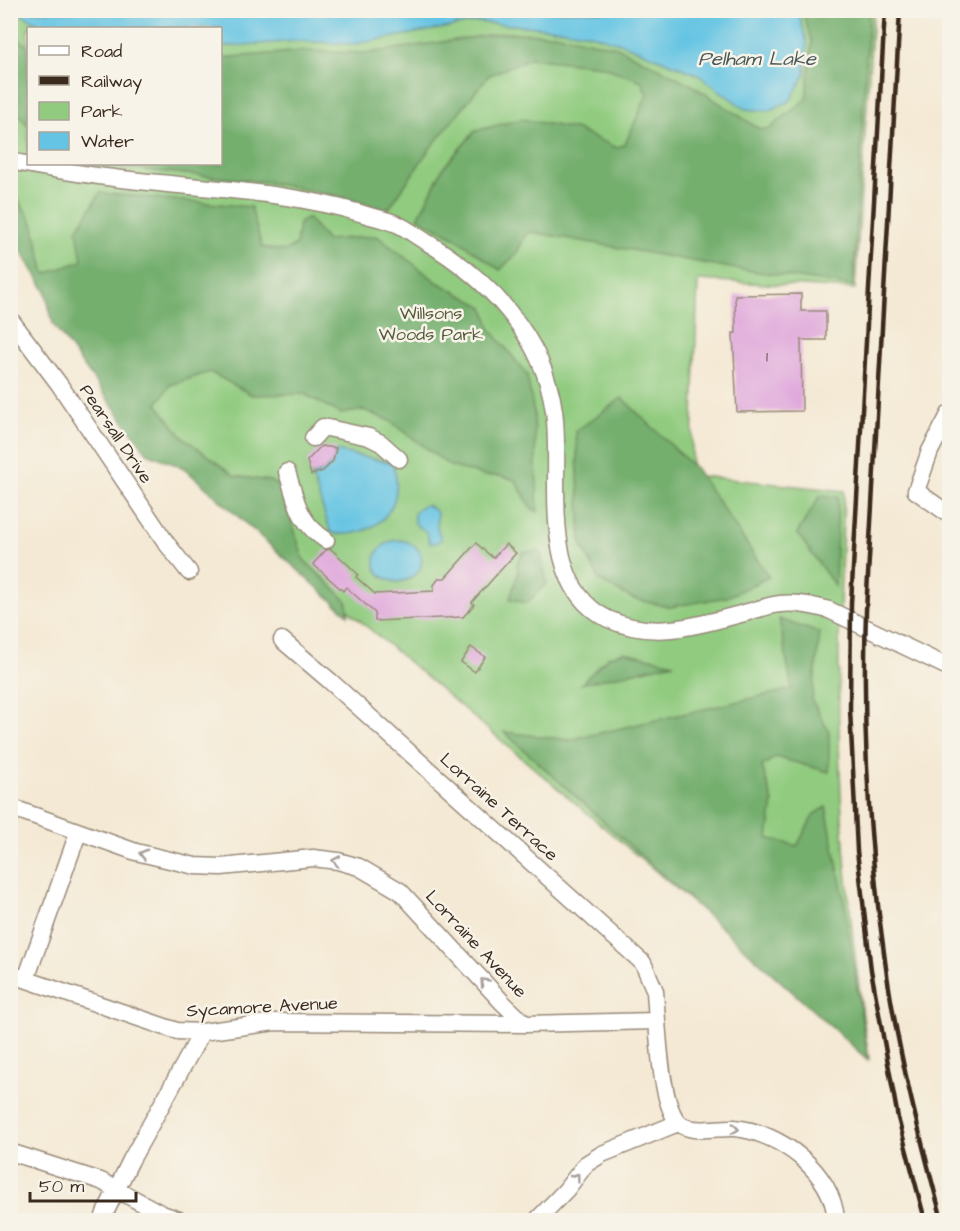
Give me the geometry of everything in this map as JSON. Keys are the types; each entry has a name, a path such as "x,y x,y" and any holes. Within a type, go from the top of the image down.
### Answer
{"street":[{"path":"10,161 27,164"},
{"path":"35,165 115,178 266,192 324,203 396,224 450,256 489,289 519,326 541,366 554,411 561,555 572,585 588,604 607,619 618,623 664,630 695,627 780,604 809,604 829,610 950,668"},
{"name":"Pearsall Drive","path":"10,319 189,572"},
{"path":"950,413 930,451 916,491 950,515"},
{"path":"314,438 323,427 369,437 381,443 399,459"},
{"path":"287,472 306,524 326,540"},
{"name":"Lorraine Terrace","path":"282,640 643,963 655,991 657,1021"},
{"name":"Lorraine Avenue","path":"10,807 136,852 195,866 221,867 313,858 338,861 359,867 399,891 525,1024 657,1021"},
{"path":"18,976 78,833"},
{"name":"Sycamore Avenue","path":"18,976 177,1030 202,1032 275,1022 525,1024"},
{"path":"657,1021 669,1108 678,1123 688,1128 735,1128 758,1133 784,1145 810,1165 830,1194 836,1221"},
{"path":"103,1221 117,1188 202,1032"},
{"path":"537,1221 586,1164 602,1154 678,1123"},
{"path":"10,1152 101,1181 179,1221"}],"green space":[{"name":"Willsons Woods Park","path":"10,11 873,11 855,289 698,280 691,475 844,491 839,682 841,796 845,862 869,1058 790,985 352,614 202,469 45,274 11,227"},
{"path":"802,11 869,11 853,286 731,268 532,232 526,234 517,253 500,270 454,237 418,218 443,168 475,131 521,119 575,129 617,148 625,144 647,95 642,81 601,66 530,58 488,76 428,151 390,207 385,210 334,195 266,182 93,165 222,165 222,58 304,51 368,53 502,33 554,34 617,47 692,85 759,129 769,129 806,99 812,42"},
{"path":"11,31 27,46 27,125 11,105"},
{"path":"10,187 33,223 45,274 82,261 77,230 100,193 251,207 262,247 284,251 296,245 299,223 308,218 326,240 377,236 437,282 484,307 491,330 527,374 534,413 538,512 532,509 515,480 499,476 485,476 450,466 390,421 364,410 341,414 304,394 252,395 210,372 170,385 157,404 182,436 235,476 270,481 282,488 303,559 347,601 348,615 184,468 147,453 53,324 45,290 11,234"},
{"path":"622,398 696,469 769,577 727,597 670,607 633,599 600,581 581,544 576,431"},
{"path":"820,496 838,497 835,586 797,533"},
{"path":"540,551 547,583 527,603 510,599 518,573 517,564 523,552"},
{"path":"779,619 820,633 812,700 829,732 829,772 776,757 762,766 773,802 768,838 797,846 814,814 826,807 843,894 868,1060 504,732 569,740 792,689"},
{"path":"624,652 674,663 581,684 608,657"}],"water":[{"name":"Pelham Lake","path":"19,11 798,11 807,42 805,75 790,101 768,111 745,109 697,74 623,44 590,34 559,29 477,22 355,44 296,41 222,47 222,27 47,27 22,15"},
{"path":"336,451 392,463 396,479 396,493 392,506 374,526 347,534 331,533 312,476 328,467"},
{"path":"427,505 437,513 437,527 441,539 437,543 430,543 426,532 414,520 417,510"},
{"path":"396,540 415,546 422,560 416,574 398,582 388,580 381,575 375,562 380,549"}],"building":[{"path":"801,294 801,311 826,311 826,340 801,340 802,411 737,412 733,333 736,333 735,295"},
{"path":"321,446 336,448 333,461 323,471 311,475 307,461"},
{"path":"476,543 493,558 506,544 516,553 472,602 474,605 463,617 375,621 375,613 346,587 343,591 313,564 326,550 331,549 358,574 356,577 375,594 434,591 434,585 439,578 445,578"},
{"path":"471,647 485,657 475,672 461,662"}],"railway":[{"path":"885,10 851,603 850,709 857,851 871,970 898,1118 925,1220"},
{"path":"900,10 866,611 866,745 875,879 891,1000 910,1095 942,1220"}]}
